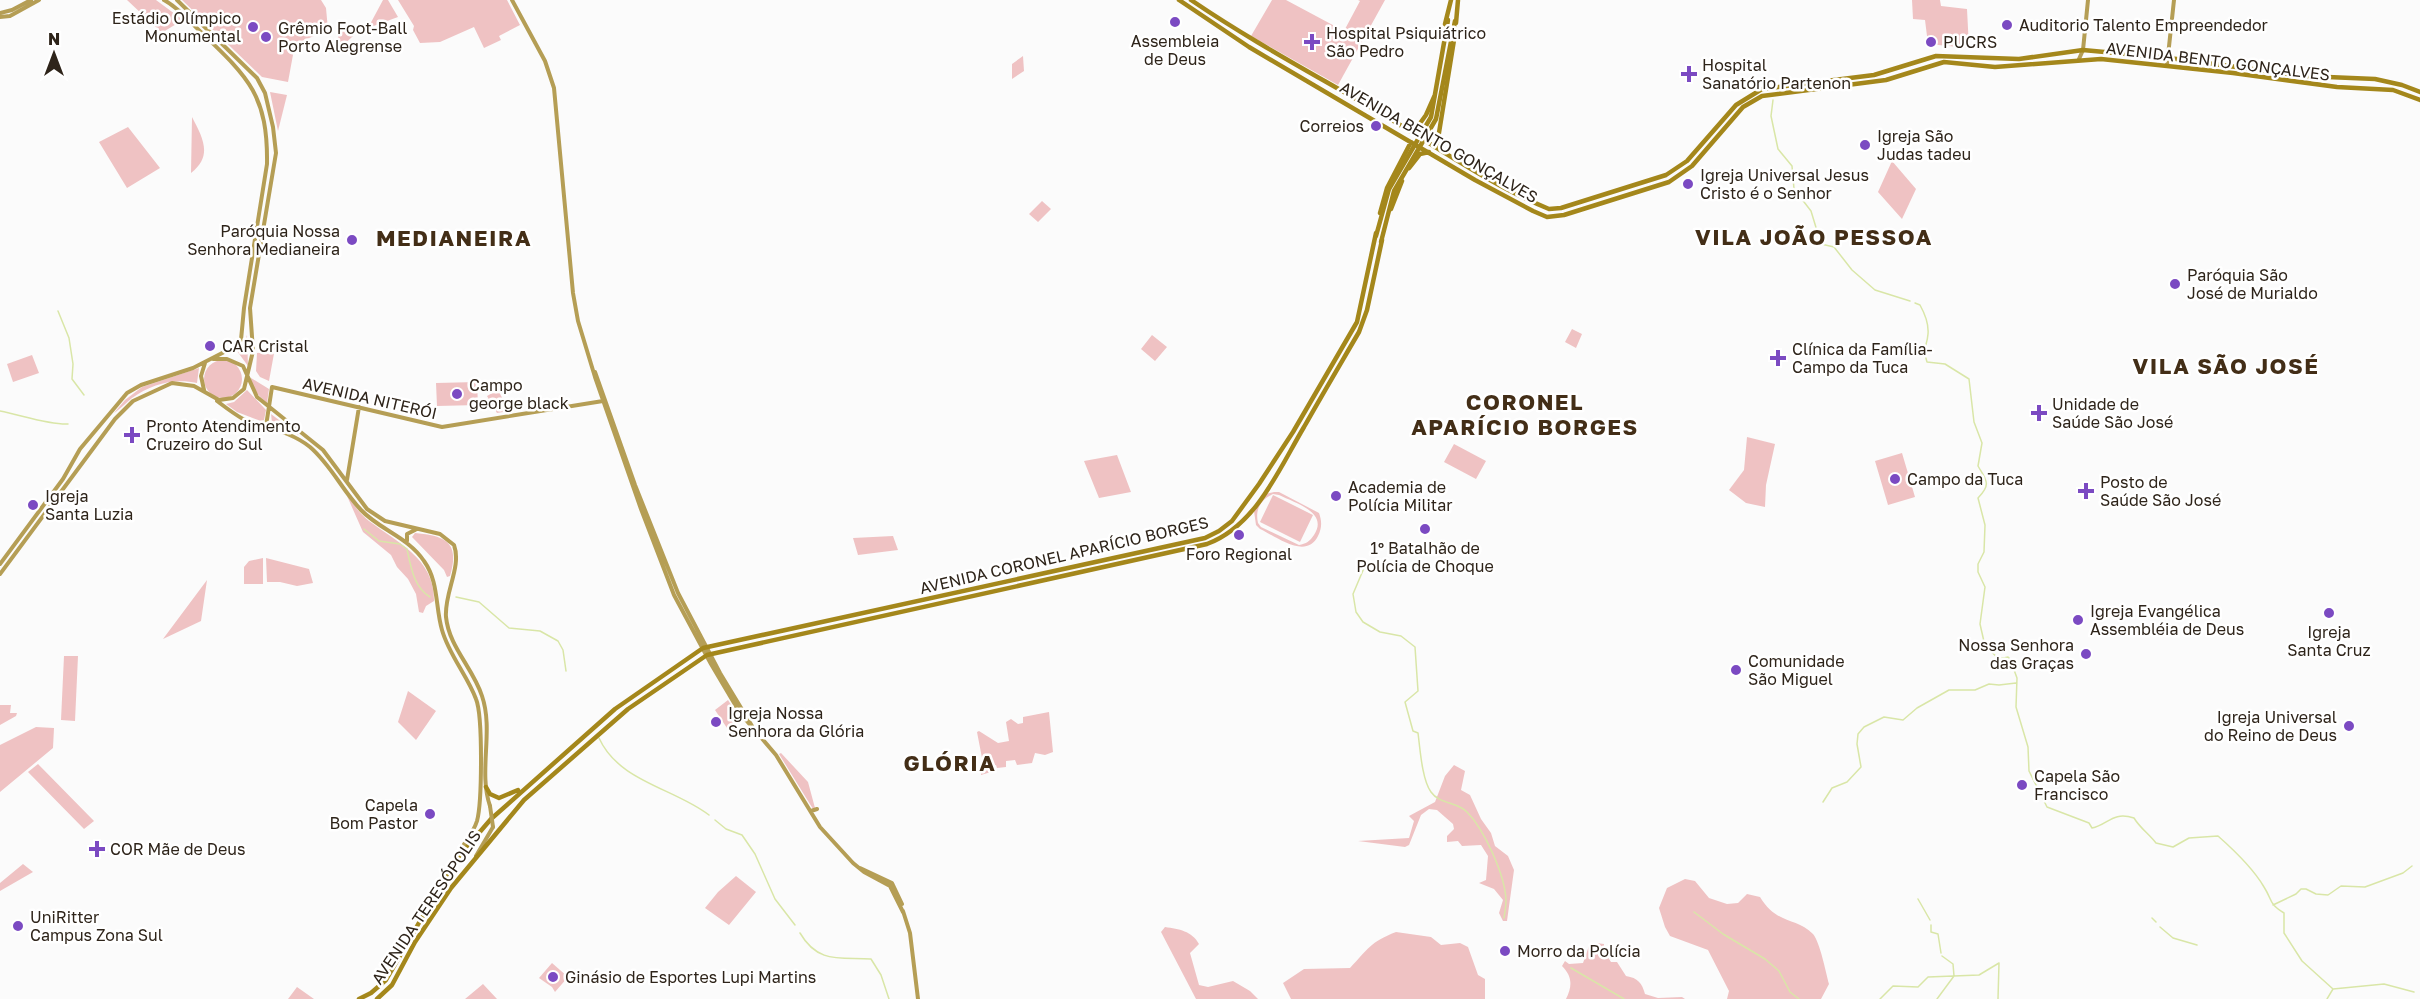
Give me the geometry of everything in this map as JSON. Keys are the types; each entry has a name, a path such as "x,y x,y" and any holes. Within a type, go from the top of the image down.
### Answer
{"main road":[{"path":"0,15 31,0"},
{"path":"0,15 10,16 39,0"},
{"path":"0,564 63,479 80,449 127,393 141,384 205,363 232,348 241,340 267,164 265,125 261,109 247,79 178,10 164,0"},
{"path":"177,0 257,78 263,89 273,127 276,153 250,308 253,351 248,375 244,389 233,398 219,400 211,397"},
{"path":"512,0 545,61 552,81 561,147 576,310 604,401 673,580 720,673 752,726 776,755 811,812 826,833 864,872 890,886 903,912"},
{"name":"AVENIDA BENTO GONÇALVES","path":"1179,0 1249,46 1429,152 1547,217 1669,182 1692,166 1743,107 1762,96 1886,80 1944,62 1995,67 2102,59 2167,65 2303,84 2393,90 2420,100"},
{"name":"AVENIDA BENTO GONÇALVES","path":"1191,0 1252,41 1534,203 1549,209 1561,208 1666,176 1688,161 1736,105 1762,89 1874,75 1936,56 2019,59 2083,50 2169,58 2304,76 2375,79 2420,92"},
{"path":"1413,133 1426,115 1434,97 1451,0"},
{"path":"1439,149 1437,145 1458,0"},
{"path":"2079,59 2083,50 2088,0"},
{"path":"2167,65 2174,0"},
{"path":"1376,239 1389,189 1431,117 1449,9"},
{"path":"1381,244 1394,191 1436,119 1456,11"},
{"path":"1426,115 1434,122 1441,121"},
{"name":"AVENIDA CORONEL APARÍCIO BORGES","path":"454,862 491,819 615,709 705,647 1205,538 1219,531 1232,521 1272,465 1357,322 1387,188 1412,142"},
{"name":"AVENIDA CORONEL APARÍCIO BORGES","path":"474,859 524,800 582,747 628,709 709,654 1198,546 1224,537 1239,525 1271,483 1359,332 1367,310 1381,244 1397,192 1420,154 1429,152"},
{"path":"1401,159 1409,160 1412,165"},
{"path":"212,359 237,362 243,366 248,375"},
{"path":"204,391 201,376 205,363"},
{"name":"AVENIDA TERESÓPOLIS","path":"248,375 257,397 323,450 367,509 377,517 445,536 456,550 456,563 446,600 447,624 455,646 480,691 485,715 486,790 493,816 490,833 474,859 451,888 415,942 392,985 377,999"},
{"path":"0,574 115,419 134,401 172,384 194,386 235,415 279,430 308,445 370,519 407,542"},
{"name":"AVENIDA NITERÓI","path":"269,407 272,387 441,427 604,401"},
{"path":"266,426 269,407"},
{"path":"345,490 358,407"},
{"path":"41,507 46,513"},
{"path":"407,542 407,534 411,530 427,531"},
{"name":"AVENIDA TERESÓPOLIS","path":"359,999 371,993 386,980 471,835 480,803 478,704 442,630 437,591 432,574 425,562 407,542"},
{"path":"469,686 480,691"},
{"path":"776,755 782,752"},
{"path":"486,790 499,798 526,786"},
{"path":"811,812 818,809"},
{"path":"860,868 892,883 910,933 918,999"},
{"path":"882,881 892,883"}],"shaded area":[{"path":"127,0 156,0 183,20 163,32 160,31"},
{"name":"Grêmio Foot-Ball Porto Alegrense","path":"182,0 321,0 326,8 328,30 295,44 288,82 262,77"},
{"path":"383,0 388,0 398,17 368,28"},
{"path":"398,0 507,0 520,25 499,36 501,40 484,48 474,27 440,42 420,43 413,30 414,26"},
{"path":"1272,0 1286,0 1344,31 1360,1 1358,0 1385,0 1338,85 1251,36"},
{"path":"1912,0 1940,0 1941,6 1967,9 1969,48 1928,44 1925,20 1913,19"},
{"path":"342,20 353,36 336,52 340,21"},
{"path":"1023,56 1024,71 1012,79 1012,64"},
{"path":"270,92 287,95 278,131"},
{"path":"192,117 200,132 204,153 198,167 191,173"},
{"path":"128,127 160,168 127,188 99,142"},
{"path":"1892,161 1916,189 1902,219 1878,192"},
{"path":"1042,201 1051,209 1038,222 1029,214"},
{"path":"1572,329 1582,334 1576,348 1565,342"},
{"path":"247,335 248,366 237,351"},
{"path":"1152,335 1167,347 1155,361 1141,349"},
{"path":"270,348 275,348 269,381 260,377 256,371 257,353 269,352"},
{"path":"32,355 39,373 13,382 7,364"},
{"path":"223,360 236,366 242,379 236,392 223,398 210,392 204,379 210,366"},
{"path":"199,368 197,383 180,381 155,386 132,398 114,413 125,400 142,387"},
{"path":"251,378 269,389 267,403 258,395"},
{"name":"Campo george black","path":"477,382 478,405 437,406 436,383"},
{"path":"247,390 266,410 264,420 261,421 237,412 226,404 234,402"},
{"path":"498,390 509,411 497,413 487,396"},
{"path":"271,414 299,435 272,424"},
{"path":"1747,437 1775,444 1766,485 1765,507 1746,503 1729,490 1744,470"},
{"path":"1454,444 1486,461 1476,479 1444,462"},
{"name":"Campo da Tuca","path":"1902,453 1915,497 1888,505 1875,461"},
{"path":"1117,455 1131,492 1099,498 1084,461"},
{"path":"1279,492 1319,513 1321,527 1313,543 1306,546 1291,544 1256,525 1254,511 1265,494","holes":["1279,495 1314,514 1317,527 1314,535 1306,543 1299,545 1261,527 1258,523 1258,510 1262,502 1268,496"]},
{"path":"1273,495 1313,515 1300,542 1260,522"},
{"path":"347,496 366,518 402,544 421,563 433,586 434,601 426,606 423,613 419,612 416,594 408,579 397,567 391,555 363,532"},
{"path":"415,533 435,536 448,543 453,555 450,576 447,577 444,570 412,537"},
{"path":"893,536 898,550 858,555 853,538"},
{"path":"263,558 263,584 244,584 244,567 249,561"},
{"path":"266,558 309,569 313,583 297,586 267,582"},
{"path":"207,580 201,621 163,639"},
{"path":"64,656 78,656 75,721 61,720"},
{"path":"408,691 436,711 416,740 398,722"},
{"path":"728,700 739,717 727,728 715,710"},
{"path":"0,705 11,705 10,713 17,713 16,716 0,725"},
{"path":"1049,712 1053,752 1045,755 1035,753 1032,763 1017,765 1015,760 1006,761 1006,767 992,766 991,772 981,775 982,758 977,732 979,731 998,743 1009,741 1006,722 1011,719 1018,724 1023,723 1023,717"},
{"path":"36,727 54,728 53,748 0,792 0,745"},
{"path":"781,753 808,782 815,808 813,809 779,754"},
{"path":"38,764 94,821 84,829 28,772"},
{"path":"1454,765 1465,771 1461,790 1470,795 1481,819 1491,833 1495,846 1508,856 1514,870 1507,921 1503,921 1499,913 1503,900 1494,889 1479,883 1486,880 1488,856 1481,845 1462,846 1458,841 1447,842 1447,836 1454,829 1453,824 1437,810 1429,809 1421,815 1409,845 1405,847 1358,841 1409,838 1414,821 1409,816 1435,802 1445,776"},
{"path":"23,864 33,872 0,891 0,883"},
{"path":"736,876 756,892 729,925 705,908"},
{"path":"1685,879 1695,881 1709,898 1727,904 1738,903 1747,894 1760,897 1766,906 1780,917 1800,925 1813,934 1829,984 1821,999 1727,999 1729,991 1708,950 1670,936 1665,927 1659,908 1667,888"},
{"path":"1165,927 1189,933 1199,944 1190,953 1199,985 1208,987 1233,981 1250,991 1258,999 1196,999 1161,932"},
{"path":"1396,932 1431,937 1441,945 1460,943 1468,947 1478,975 1485,979 1485,999 1291,999 1283,983 1304,969 1350,968 1375,943"},
{"path":"1596,943 1604,944 1604,951 1611,962 1617,962 1626,976 1639,982 1645,994 1658,998 1682,997 1685,999 1566,999 1570,982 1562,966 1565,961 1569,964 1583,963 1589,946"},
{"name":"Ginásio de Esportes Lupi Martins","path":"552,963 568,977 555,992 539,978"},
{"path":"483,984 497,999 465,999"},
{"path":"297,987 314,999 288,999"}],"waterway":[{"path":"1773,100 1771,116 1778,149 1792,166 1794,189 1811,211 1821,244 1834,247 1852,270 1875,290 1910,301"},
{"path":"1915,303 1920,305 1927,322 1928,334 1925,350 1927,362 1945,364 1969,379 1974,422 1982,443 1978,466 1986,482 1985,489 1978,498 1985,525 1984,552 1978,564 1978,572 1985,587 1980,624 1985,646 1999,659 2008,657 2017,678 2016,707 2028,747 2029,771 2047,807 2089,823 2092,828 2115,817 2134,818 2156,843 2173,847 2189,838 2218,836 2249,866 2260,880 2273,904 2284,913 2284,933 2302,961 2333,989 2327,999"},
{"path":"58,311 69,338 73,364 72,379 84,395"},
{"path":"0,411 68,424"},
{"path":"364,529 379,541 400,544 407,549 417,582 430,597"},
{"path":"1364,568 1353,594 1356,612 1363,622 1380,632 1401,636 1415,647 1418,691 1405,702 1413,731 1418,733 1425,780 1434,796 1459,806 1467,812 1480,829 1502,878 1506,900 1504,918"},
{"path":"456,597 479,602 509,628 540,631 558,641 563,650 566,671"},
{"path":"1823,802 1832,788 1847,782 1861,767 1857,744 1858,734 1864,727 1884,717 1903,720 1917,708 1949,690 1975,690 1989,684 2016,683"},
{"path":"599,738 608,753 633,775 709,815"},
{"path":"715,820 726,829 742,835 755,854 775,899 795,925"},
{"path":"2273,905 2296,894 2301,889 2328,895 2341,886 2365,887 2403,873 2412,866"},
{"path":"1918,899 1930,920"},
{"path":"1694,912 1723,934 1765,959 1779,971 1790,992 1799,999"},
{"path":"2152,918 2156,922"},
{"path":"1931,925 1931,932 1938,934 1941,953"},
{"path":"2160,927 2173,938 2197,945"},
{"path":"800,933 814,950 822,954 840,958 871,959 881,975 889,999"},
{"path":"1937,999 1954,976 1953,964 1942,956"},
{"path":"1880,999 1893,986 1918,987 1928,977 1979,975 1999,963 1998,999"},
{"path":"1571,968 1624,999"},
{"path":"2333,989 2384,984 2414,992"}],"place":[{"name":"Assembleia de Deus","path":"1175,22"},
{"name":"Auditorio Talento Empreendedor","path":"2007,25"},
{"name":"Estádio Olímpico Monumental","path":"253,27"},
{"name":"Grêmio Foot-Ball Porto Alegrense","path":"266,37"},
{"name":"Hospital Psiquiátrico São Pedro","path":"1312,42"},
{"name":"PUCRS","path":"1931,42"},
{"name":"Hospital Sanatório Partenon","path":"1689,74"},
{"name":"Correios","path":"1376,126"},
{"name":"Igreja São Judas tadeu","path":"1865,145"},
{"name":"Igreja Universal Jesus Cristo é o Senhor","path":"1688,184"},
{"name":"Paróquia Nossa Senhora Medianeira","path":"352,240"},
{"name":"Paróquia São José de Murialdo","path":"2175,284"},
{"name":"CAR Cristal","path":"210,346"},
{"name":"Clínica da Família- Campo da Tuca","path":"1778,358"},
{"name":"Campo george black","path":"457,394"},
{"name":"Unidade de Saúde São José","path":"2039,413"},
{"name":"Pronto Atendimento Cruzeiro do Sul","path":"132,435"},
{"name":"Campo da Tuca","path":"1895,479"},
{"name":"Posto de Saúde São José","path":"2086,491"},
{"name":"Academia de Polícia Militar","path":"1336,496"},
{"name":"Igreja Santa Luzia","path":"33,505"},
{"name":"1º Batalhão de Polícia de Choque","path":"1425,529"},
{"name":"Foro Regional","path":"1239,535"},
{"name":"Igreja Santa Cruz","path":"2329,613"},
{"name":"Igreja Evangélica Assembléia de Deus","path":"2078,620"},
{"name":"Nossa Senhora das Graças","path":"2086,654"},
{"name":"Comunidade São Miguel","path":"1736,670"},
{"name":"Igreja Nossa Senhora da Glória","path":"716,722"},
{"name":"Igreja Universal do Reino de Deus","path":"2349,726"},
{"name":"Capela São Francisco","path":"2022,785"},
{"name":"Capela Bom Pastor","path":"430,814"},
{"name":"COR Mãe de Deus","path":"97,849"},
{"name":"UniRitter Campus Zona Sul","path":"18,926"},
{"name":"Morro da Polícia","path":"1505,951"},
{"name":"Ginásio de Esportes Lupi Martins","path":"553,977"}],"district":[{"name":"VILA JOÃO PESSOA","path":"1814,236"},
{"name":"MEDIANEIRA","path":"454,237"},
{"name":"VILA SÃO JOSÉ","path":"2226,365"},
{"name":"CORONEL APARÍCIO BORGES","path":"1525,414"},
{"name":"GLÓRIA","path":"950,762"}]}
